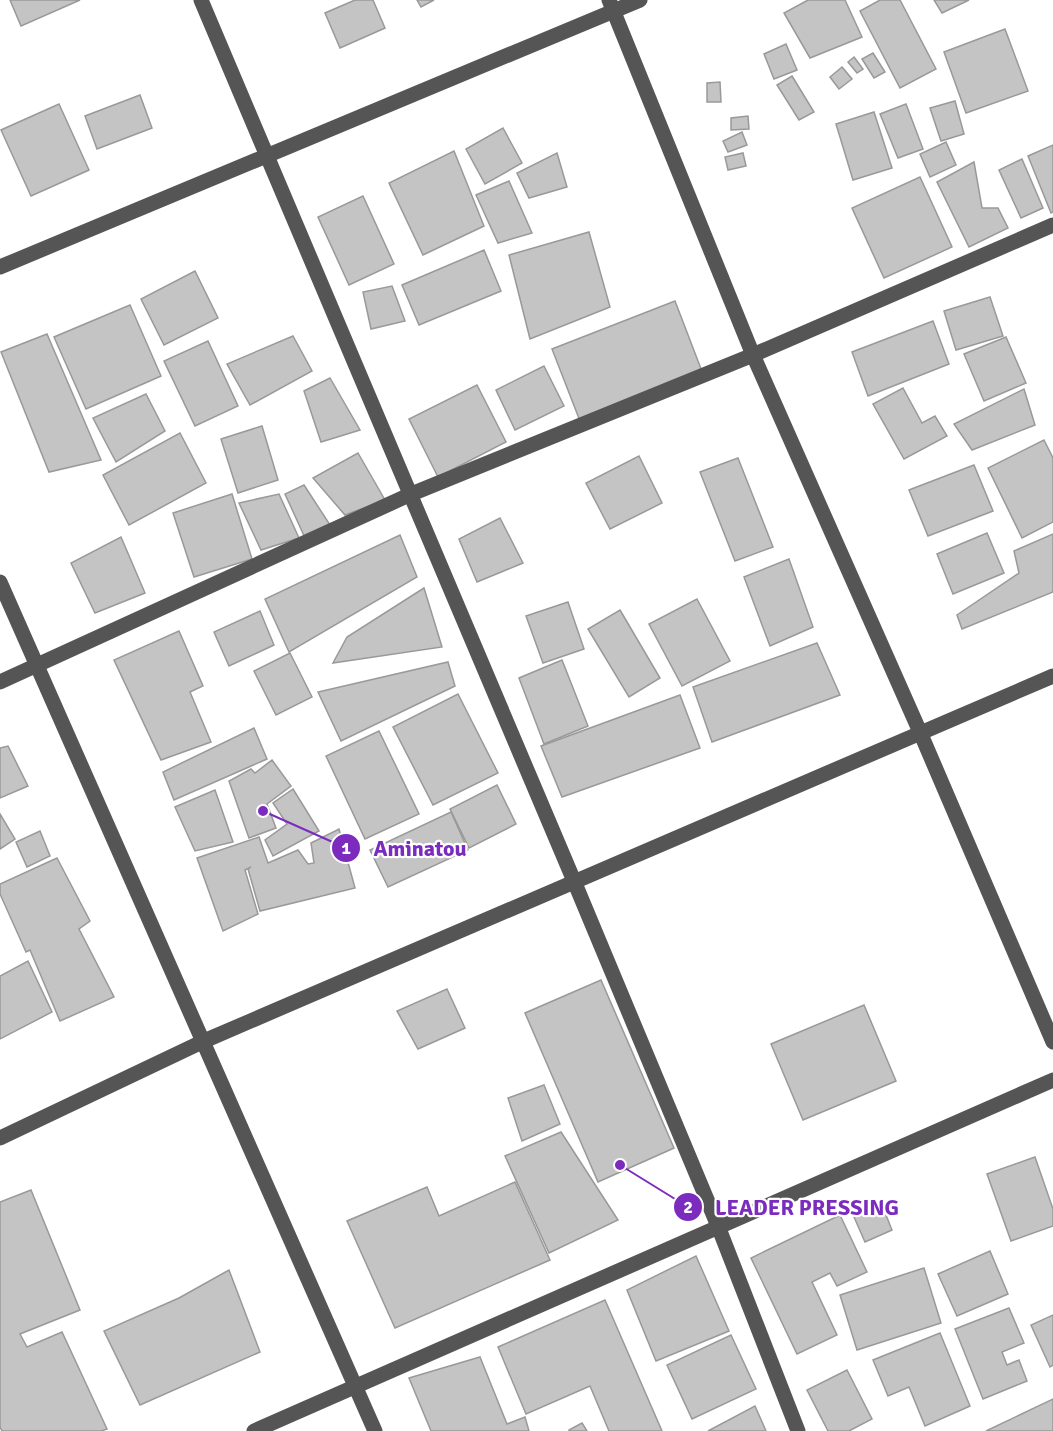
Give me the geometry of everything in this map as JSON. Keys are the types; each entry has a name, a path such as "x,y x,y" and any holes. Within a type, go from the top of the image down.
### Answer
{"street":[{"path":"201,0 269,155 409,495 718,1226 798,1431"},
{"path":"0,267 269,155 611,6 640,0"},
{"path":"611,6 753,355 920,732 1053,1042"},
{"path":"0,682 409,495 753,355 1053,225"},
{"path":"0,582 375,1431"},
{"path":"0,1137 204,1041 1053,676"},
{"path":"254,1431 1053,1080"}],"building":[{"path":"10,0 80,0 21,26"},
{"path":"355,0 373,0 385,28 340,48 325,13"},
{"path":"417,0 434,0 421,7"},
{"path":"808,0 845,0 862,37 810,58 784,13"},
{"path":"880,0 900,0 936,69 900,88 860,11"},
{"path":"934,0 969,0 942,13"},
{"path":"1005,29 1028,91 966,113 944,52"},
{"path":"786,44 797,70 774,79 764,54"},
{"path":"873,53 885,72 874,78 862,59"},
{"path":"854,57 863,69 857,73 848,62"},
{"path":"842,67 852,79 839,89 830,77"},
{"path":"792,76 814,112 799,120 777,85"},
{"path":"720,82 721,102 707,102 707,83"},
{"path":"140,95 152,128 97,149 85,116"},
{"path":"955,101 964,134 941,141 930,108"},
{"path":"59,104 89,170 31,196 1,130"},
{"path":"906,104 923,149 898,158 880,114"},
{"path":"874,112 892,168 853,180 836,124"},
{"path":"748,116 749,129 731,130 731,118"},
{"path":"503,128 522,163 485,184 466,149"},
{"path":"742,132 747,145 728,152 723,141"},
{"path":"946,142 956,165 930,177 920,154"},
{"path":"1053,145 1053,212 1051,213 1028,156"},
{"path":"454,151 484,226 423,255 389,183"},
{"path":"557,153 567,187 529,198 517,173"},
{"path":"743,153 746,166 728,170 725,157"},
{"path":"1022,159 1043,208 1021,218 999,170"},
{"path":"974,162 982,208 998,208 1008,228 969,247 937,182"},
{"path":"920,177 952,247 884,278 852,208"},
{"path":"509,181 532,233 498,243 476,195"},
{"path":"363,196 394,264 349,285 318,217"},
{"path":"589,232 610,307 530,339 509,255"},
{"path":"484,250 501,291 419,325 402,285"},
{"path":"195,271 218,318 164,345 141,299"},
{"path":"392,286 405,321 371,329 363,292"},
{"path":"990,297 1003,336 956,350 944,311"},
{"path":"675,301 703,374 580,421 552,349"},
{"path":"130,305 161,376 86,409 54,337"},
{"path":"933,321 949,364 868,396 852,352"},
{"path":"47,334 101,460 49,472 1,352"},
{"path":"293,336 312,371 250,405 227,364"},
{"path":"1006,337 1026,383 984,401 964,354"},
{"path":"208,341 238,406 195,426 164,361"},
{"path":"544,366 564,406 515,430 496,390"},
{"path":"330,378 360,430 321,442 304,391"},
{"path":"477,385 506,442 438,477 409,419"},
{"path":"903,388 922,423 935,416 947,436 904,459 873,404"},
{"path":"1024,389 1035,425 972,450 954,424"},
{"path":"146,394 165,431 116,462 93,418"},
{"path":"262,426 278,480 238,493 221,439"},
{"path":"180,433 206,483 129,525 103,475"},
{"path":"1044,440 1053,458 1053,522 1022,538 988,468"},
{"path":"358,453 385,500 345,515 313,478"},
{"path":"639,456 662,503 610,529 586,483"},
{"path":"738,458 773,547 735,561 700,472"},
{"path":"974,465 993,511 928,536 909,490"},
{"path":"304,485 332,528 306,540 285,494"},
{"path":"232,494 252,559 194,577 173,513"},
{"path":"279,494 299,538 261,550 239,503"},
{"path":"500,518 523,563 477,582 459,539"},
{"path":"987,533 1004,573 953,594 937,554"},
{"path":"1053,534 1053,592 962,629 957,615 1019,573 1014,551"},
{"path":"400,535 417,577 289,652 265,599"},
{"path":"121,537 145,593 95,613 71,563"},
{"path":"789,559 813,627 770,646 744,577"},
{"path":"424,588 442,647 333,663 347,637"},
{"path":"697,599 730,661 682,686 649,624"},
{"path":"568,602 584,649 543,663 526,616"},
{"path":"620,610 660,678 629,697 588,629"},
{"path":"260,611 274,645 229,666 214,632"},
{"path":"179,631 203,686 190,692 211,742 161,760 114,660"},
{"path":"817,643 840,695 712,742 693,687"},
{"path":"290,653 312,697 276,715 254,671"},
{"path":"562,660 588,726 544,744 519,678"},
{"path":"448,662 455,686 341,741 318,692"},
{"path":"458,694 498,773 433,805 393,727"},
{"path":"680,695 700,748 562,797 541,746"},
{"path":"254,728 267,759 174,800 163,772"},
{"path":"379,731 419,814 365,839 326,756"},
{"path":"8,746 28,786 0,798 0,748"},
{"path":"272,760 291,786 267,804 276,828 249,838 229,781 251,769 255,773"},
{"path":"497,785 516,824 469,848 450,809"},
{"path":"293,789 319,831 273,856 265,840 287,824 273,803"},
{"path":"215,790 233,842 195,851 175,807"},
{"path":"451,812 468,850 388,887 370,850"},
{"path":"0,814 15,839 0,849"},
{"path":"339,829 355,888 260,911 248,869 251,867 245,870 258,914 223,931 197,858 259,837 268,863 298,850 308,864 314,863 311,843"},
{"path":"40,831 50,856 27,867 16,842"},
{"path":"57,858 90,921 79,929 114,997 60,1021 30,950 26,952 0,894 0,884"},
{"path":"28,961 52,1012 0,1039 0,976"},
{"path":"601,980 674,1148 598,1182 525,1013"},
{"path":"447,989 465,1028 418,1049 397,1011"},
{"path":"864,1005 896,1081 803,1120 771,1044"},
{"path":"544,1085 560,1124 522,1141 508,1098"},
{"path":"561,1132 618,1220 549,1253 505,1156"},
{"path":"1035,1157 1053,1209 1053,1226 1011,1241 987,1174"},
{"path":"515,1182 550,1260 395,1328 347,1221 427,1187 439,1216"},
{"path":"31,1190 80,1310 20,1334 27,1347 62,1332 107,1429 101,1431 2,1431 0,1427 0,1202"},
{"path":"882,1205 892,1230 865,1242 854,1217"},
{"path":"840,1215 867,1272 837,1286 830,1273 812,1282 837,1335 797,1354 751,1258"},
{"path":"990,1251 1008,1294 957,1316 938,1274"},
{"path":"696,1256 729,1331 656,1361 627,1290"},
{"path":"924,1268 941,1323 857,1350 840,1295"},
{"path":"229,1270 260,1352 140,1405 104,1331 179,1298"},
{"path":"605,1300 662,1431 609,1431 590,1386 526,1414 498,1347"},
{"path":"1009,1308 1024,1343 1002,1352 1007,1365 1019,1360 1027,1381 983,1399 955,1329"},
{"path":"1053,1315 1053,1365 1050,1367 1031,1325"},
{"path":"940,1333 970,1406 925,1426 909,1387 888,1396 873,1360"},
{"path":"731,1335 756,1389 692,1419 667,1365"},
{"path":"480,1357 507,1424 525,1417 529,1431 431,1431 409,1378"},
{"path":"847,1370 872,1419 849,1431 828,1431 807,1390"},
{"path":"1053,1399 1053,1431 986,1431"},
{"path":"755,1406 766,1431 708,1431"},
{"path":"582,1423 587,1431 569,1431 569,1430"}],"place":[{"name":"Aminatou","path":"263,811"},
{"name":"LEADER PRESSING","path":"620,1165"}]}
